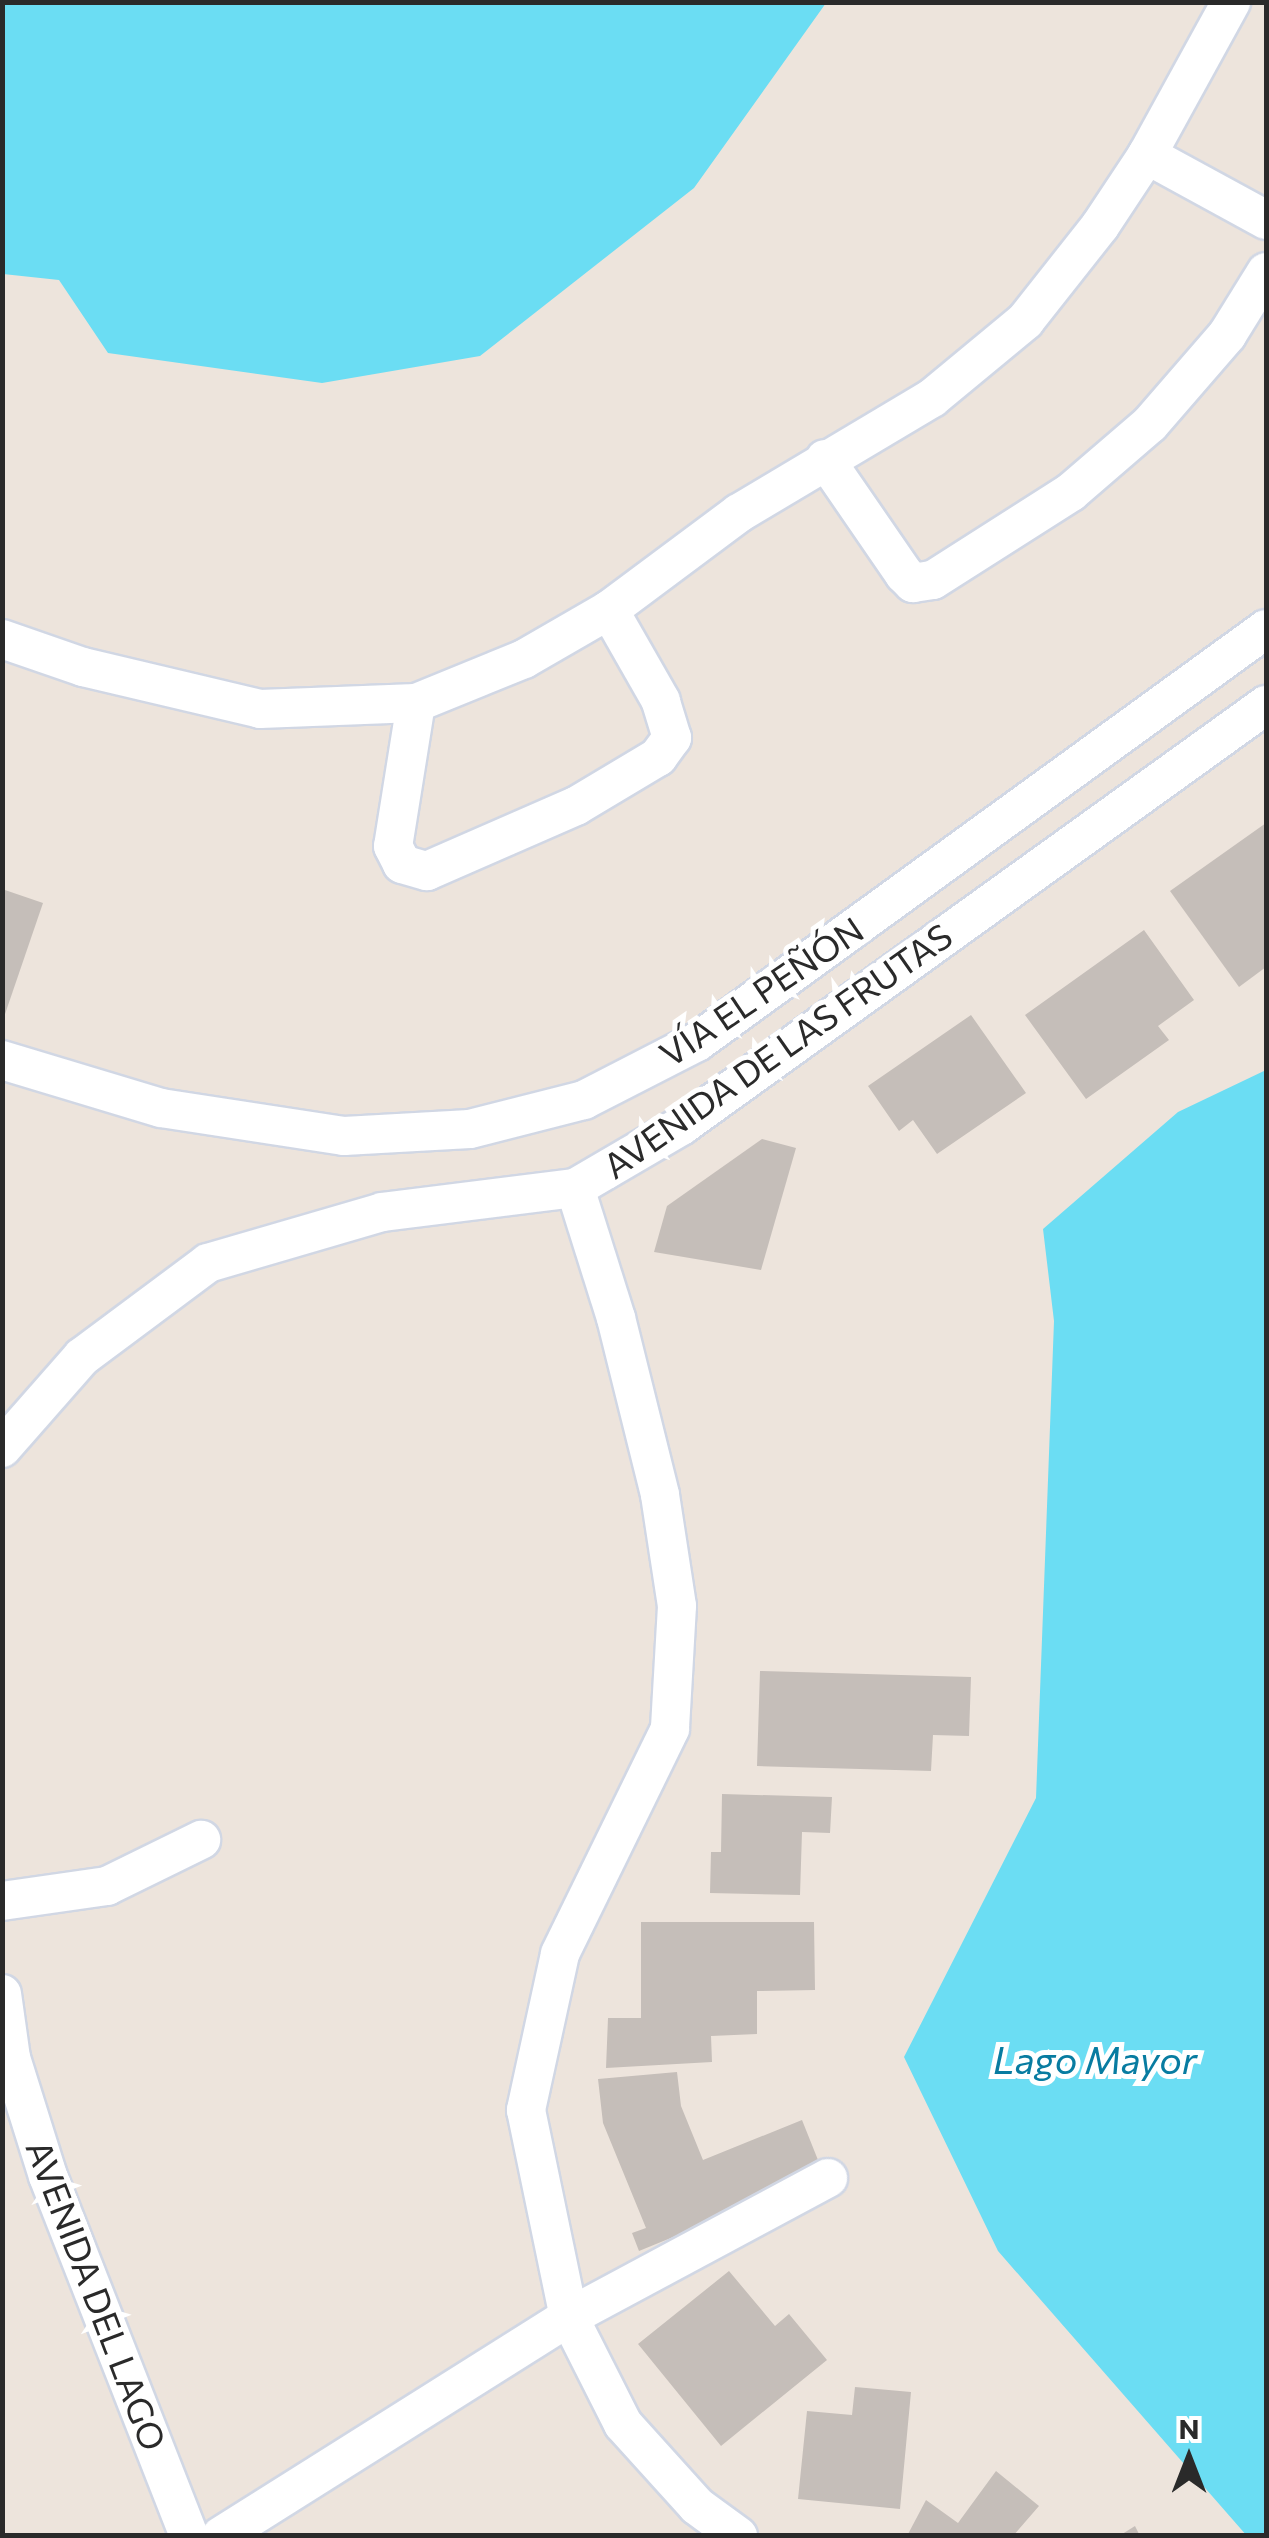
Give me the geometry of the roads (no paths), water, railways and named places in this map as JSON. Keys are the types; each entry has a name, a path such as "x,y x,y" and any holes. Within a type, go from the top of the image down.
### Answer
{"street":[{"path":"2,639 83,667 260,709 416,703 524,659 609,610 739,513 932,398 1024,321 1100,226 1147,156 1231,2"},
{"path":"1147,156 1266,220"},
{"path":"825,459 904,574 914,583 933,580 1071,492 1150,424 1227,335 1266,272"},
{"path":"416,703 393,846 402,864 428,871 576,806 658,757 672,738 662,701 609,610"},
{"name":"VÍA EL PEÑÓN","path":"2,1060 160,1108 344,1136 470,1129 584,1100 698,1042 1266,629"},
{"name":"AVENIDA DE LAS FRUTAS","path":"2,1448 82,1357 208,1263 382,1212 574,1188 681,1126 1266,705"},
{"path":"574,1188 616,1318 656,1477 677,1606 670,1730 560,1954 526,2110 570,2317 623,2424 697,2506 738,2536"},
{"path":"2,1901 107,1886 201,1840"},
{"name":"AVENIDA DEL LAGO","path":"2,1994 12,2058 48,2176 189,2536"},
{"path":"221,2536 570,2317 828,2178"}],"water":[{"path":"3,2 826,3 694,188 480,356 322,383 108,353 59,280 3,274"},
{"name":"Lago Mayor","path":"1266,1070 1266,2535 1247,2536 998,2251 904,2057 1036,1798 1054,1321 1043,1229 1178,1112"}]}
